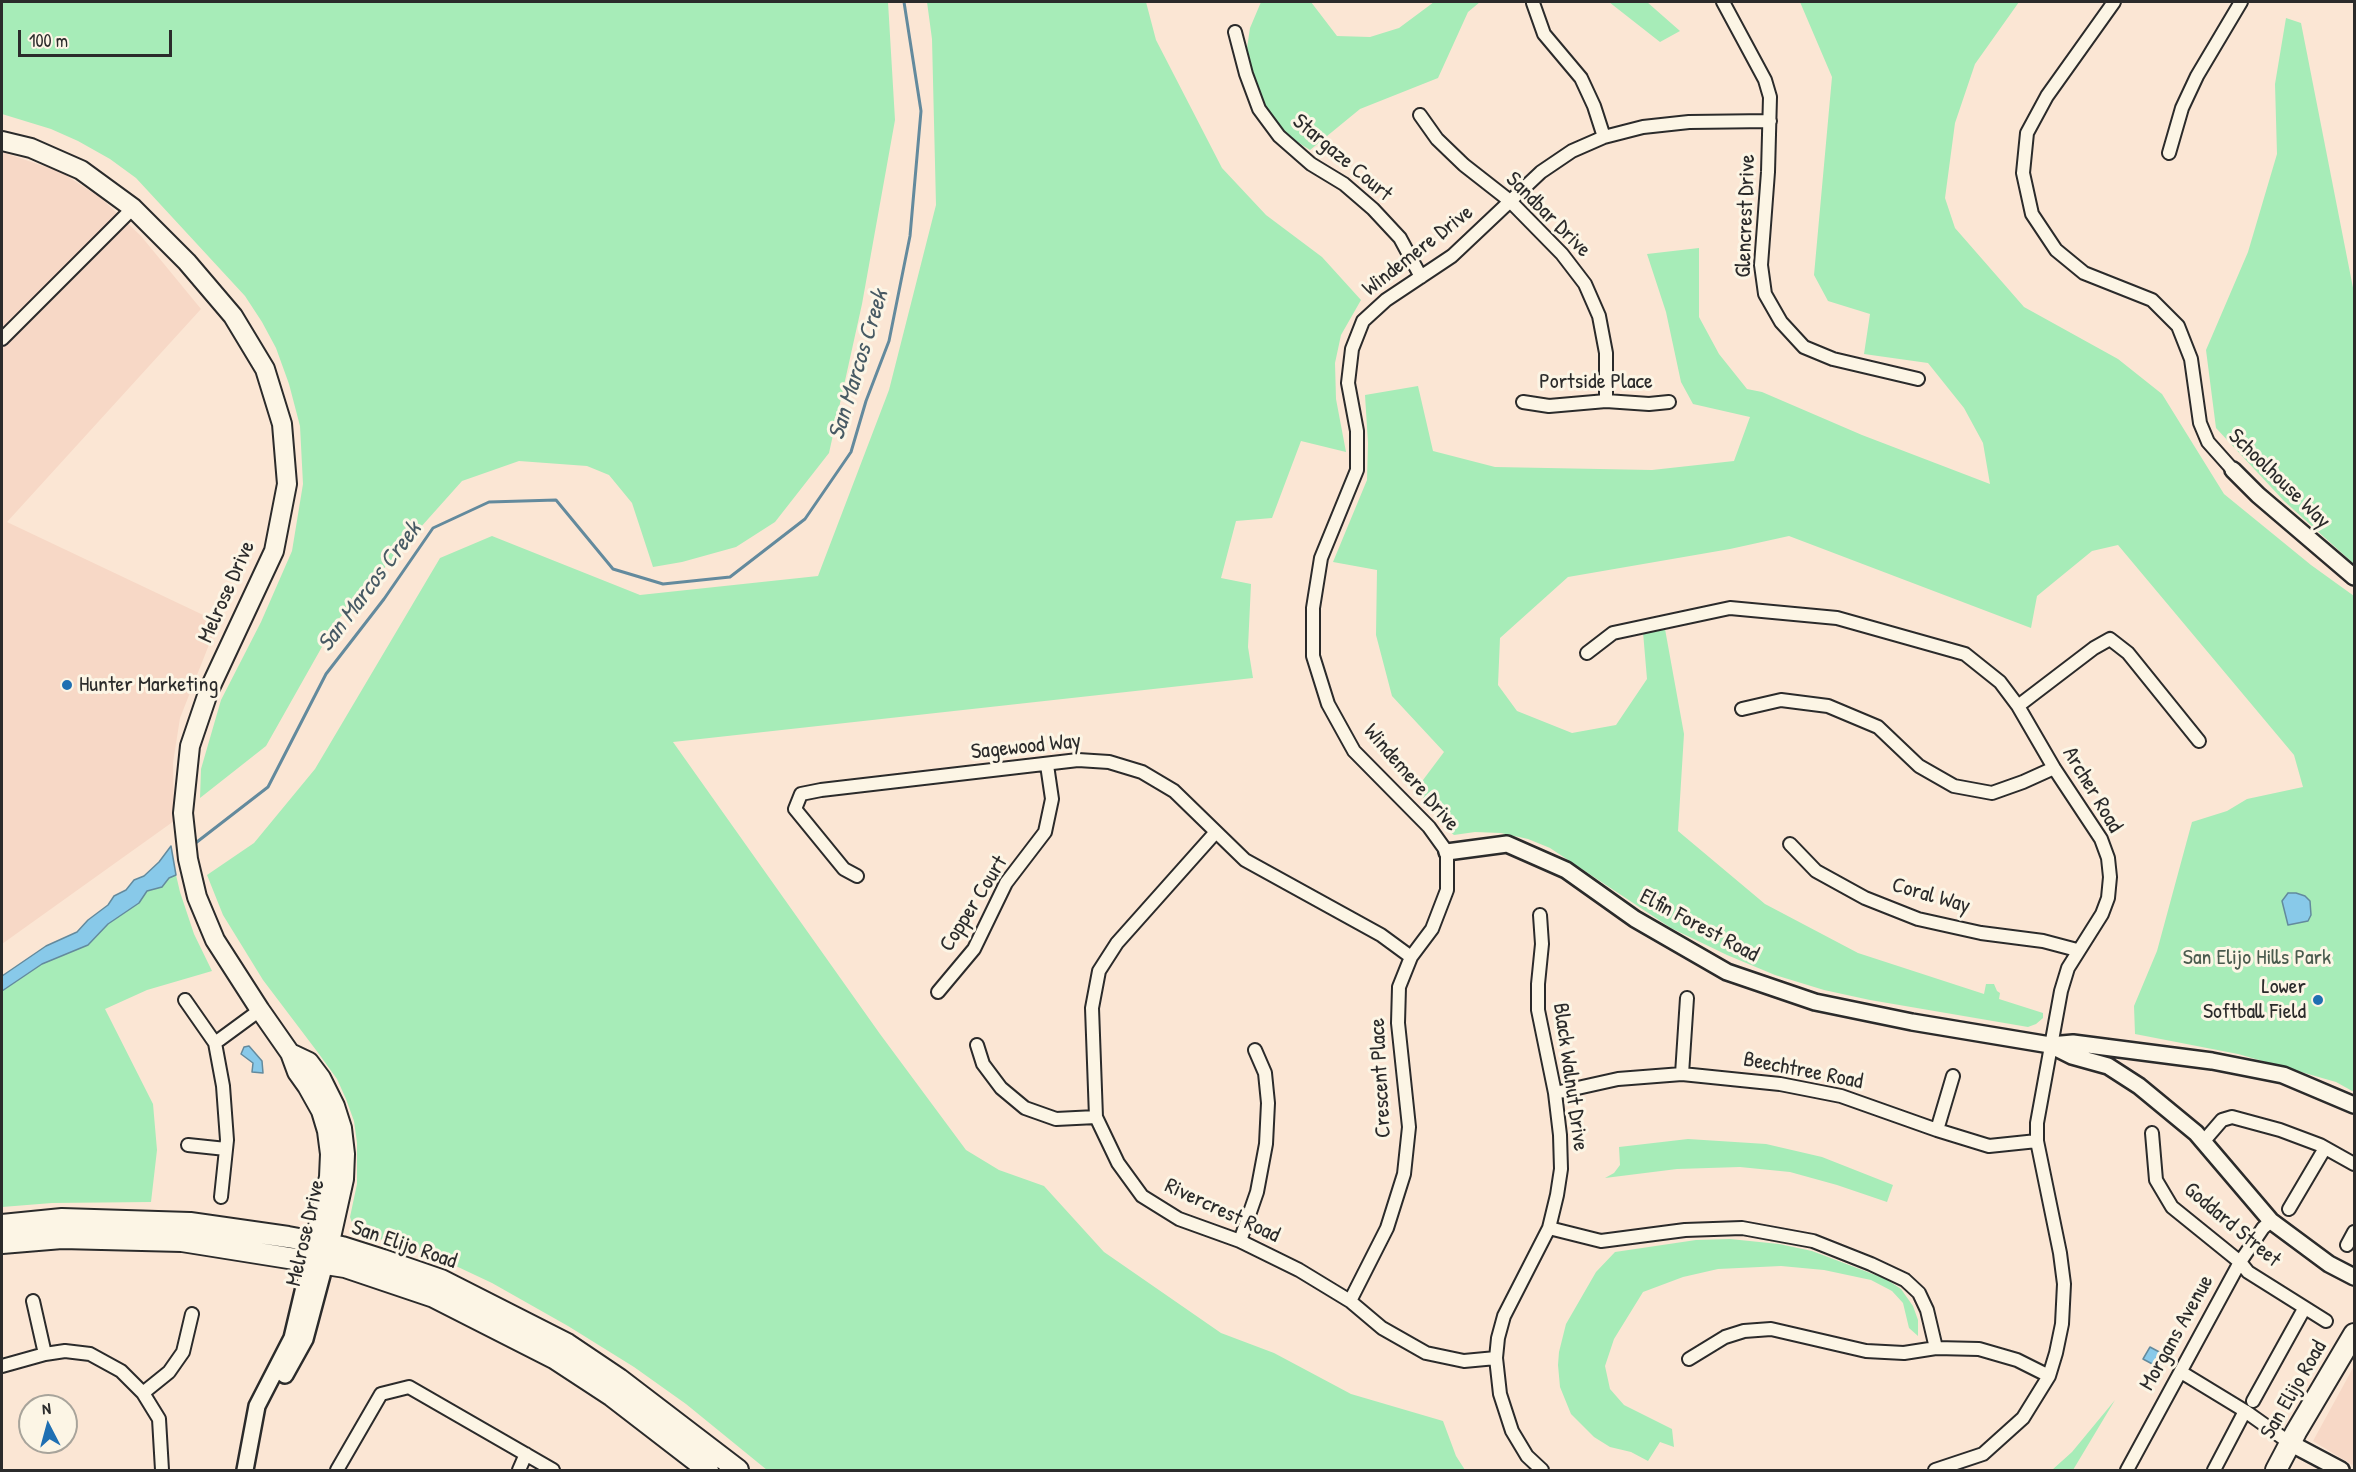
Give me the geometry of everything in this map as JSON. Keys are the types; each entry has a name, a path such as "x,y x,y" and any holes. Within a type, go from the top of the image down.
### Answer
{"main road":[{"name":"Melrose Drive","path":"2,141 31,148 81,170 133,208 187,262 233,316 265,369 282,424 287,484 274,551 209,690 197,723 190,746 183,813 185,838 197,897 215,940 290,1053 297,1072 321,1111 328,1143 329,1177 320,1254"},
{"name":"San Elijo Road","path":"2,1225 62,1219 190,1223 288,1237 345,1267 434,1297 530,1345 612,1396 708,1470"},
{"name":"San Elijo Road","path":"2,1243 62,1238 182,1241 320,1254 348,1248 441,1280 567,1344 620,1379 738,1470"},
{"name":"San Elijo Road","path":"2276,1470 2355,1334"}],"street":[{"name":"Glencrest Drive","path":"1723,2 1765,80 1770,97 1761,265 1765,294 1780,322 1804,347 1823,355 1918,379"},
{"name":"Schoolhouse Way","path":"2115,2 2047,96 2027,133 2023,173 2032,214 2056,250 2084,273 2152,300 2178,326 2191,359 2200,423 2208,442 2266,502 2355,577"},
{"path":"2169,153 2182,108 2197,76 2241,2"},
{"path":"1533,3 1544,34 1581,78 1594,106 1604,137"},
{"name":"Stargaze Court","path":"1235,32 1246,74 1259,109 1280,136 1311,164 1344,184 1373,209 1400,237 1421,277"},
{"name":"Sandbar Drive","path":"1420,115 1443,146 1510,201 1562,254 1585,284 1599,316 1606,353 1606,401"},
{"name":"Windemere Drive","path":"1447,852 1429,827 1354,751 1328,704 1313,656 1313,608 1321,558 1357,470 1357,431 1348,383 1352,349 1364,321 1386,300 1452,256 1541,172 1572,151 1604,137 1643,126 1689,122 1770,120"},
{"path":"2,339 133,208"},
{"name":"Portside Place","path":"1523,402 1549,406 1606,401 1648,404 1670,402"},
{"name":"Archer Road","path":"1587,653 1613,633 1730,608 1837,618 1965,654 2000,682 2018,706 2054,768 2101,839 2108,858 2110,877 2108,898 2102,914 2077,950 2068,968 2061,991 2039,1101 2037,1141 2060,1253 2064,1284 2062,1324 2049,1376 2023,1418 1983,1454 1935,1470"},
{"path":"2018,706 2094,648 2110,639 2128,653 2199,741"},
{"path":"1742,709 1781,700 1828,706 1878,727 1918,766 1954,786 1992,793 2054,768"},
{"name":"Sagewood Way","path":"857,876 844,869 795,809 801,794 1078,760 1109,762 1142,772 1174,791 1245,860 1381,935 1411,957"},
{"name":"Copper Court","path":"938,992 974,950 1006,883 1045,832 1052,799 1047,765"},
{"name":"Rivercrest Road","path":"1215,833 1117,943 1098,971 1092,1008 1096,1118 1118,1164 1142,1196 1179,1219 1240,1241 1299,1270 1350,1301 1382,1328 1426,1353 1464,1361 1496,1358"},
{"name":"Elfin Forest Road","path":"1447,852 1508,844 1566,870 1635,919 1727,972 1815,1002 1912,1022 2050,1045"},
{"name":"Coral Way","path":"1790,844 1816,871 1865,898 1918,919 1981,933 2043,941 2077,950"},
{"name":"Crescent Place","path":"1350,1301 1387,1228 1404,1174 1408,1127 1398,1023 1399,987 1411,957 1432,928 1447,890 1447,852"},
{"name":"Black Walnut Drive","path":"1540,915 1542,944 1538,1010 1555,1093 1561,1169 1549,1228 1504,1316 1496,1358 1500,1395 1512,1431 1527,1456 1542,1470"},
{"path":"1682,1074 1687,998"},
{"path":"185,1000 215,1043 223,1086 226,1149 220,1197"},
{"path":"215,1043 260,1011"},
{"path":"2050,1045 2073,1043 2212,1061 2283,1075 2355,1105"},
{"path":"977,1045 983,1064 1001,1088 1025,1108 1056,1119 1096,1118"},
{"path":"2050,1045 2072,1056 2108,1066 2139,1086 2196,1133 2271,1221 2329,1264 2355,1277"},
{"path":"1240,1241 1257,1192 1266,1144 1268,1103 1265,1073 1255,1050"},
{"name":"Beechtree Road","path":"1555,1093 1618,1079 1682,1074 1780,1084 1841,1096 1989,1146 2037,1141"},
{"path":"1937,1130 1953,1076"},
{"path":"2204,1142 2222,1120 2232,1117 2280,1130 2325,1148 2355,1164"},
{"name":"Goddard Street","path":"2152,1133 2157,1180 2172,1207 2240,1262 2248,1272 2326,1322"},
{"path":"188,1145 226,1149"},
{"path":"2289,1209 2325,1148"},
{"name":"Morgans Avenue","path":"2127,1470 2240,1262 2263,1228 2271,1221"},
{"path":"1549,1228 1601,1241 1685,1230 1742,1228 1813,1241 1871,1263 1905,1280 1919,1293 1936,1348"},
{"path":"2347,1245 2355,1232"},
{"path":"245,1470 257,1406 292,1338 320,1254"},
{"name":"Melrose Drive","path":"254,1429 305,1339 320,1254"},
{"path":"33,1301 45,1354"},
{"path":"2253,1401 2304,1309"},
{"path":"143,1393 169,1372 183,1352 192,1314"},
{"path":"1689,1359 1725,1337 1744,1331 1771,1329 1866,1351 1904,1353 1936,1348 1978,1349 2017,1360 2049,1376"},
{"path":"2,1366 65,1351 90,1354 121,1371 143,1393 159,1419 162,1470"},
{"path":"2181,1372 2245,1411 2290,1443 2333,1468"},
{"path":"337,1470 381,1394 409,1387 553,1470"},
{"path":"2214,1470 2245,1411"},
{"path":"519,1470 526,1454"}],"shaded area":[{"path":"2,152 61,172 101,198 141,236 201,309 7,522 218,622 180,718 173,763 174,821 2,944"},
{"path":"2354,1366 2354,1466 2313,1441"}],"green space":[{"path":"2,2 888,2 895,120 862,304 829,453 775,522 736,547 682,562 653,567 632,503 609,475 587,466 519,461 462,481 336,622 266,746 200,798 201,769 221,700 261,622 292,551 303,484 300,426 289,384 276,348 245,296 136,178 110,159 78,141 51,129 2,114"},
{"path":"927,2 1146,2 1156,40 1222,168 1266,215 1322,257 1361,300 1341,335 1335,363 1336,399 1346,452 1301,441 1272,518 1236,521 1221,578 1251,584 1248,647 1253,678 673,742 880,1034 966,1150 999,1170 1044,1186 1104,1252 1221,1333 1274,1353 1351,1394 1443,1421 1456,1456 1465,1470 767,1470 686,1404 634,1367 568,1326 492,1283 441,1259 355,1231 350,1217 357,1184 357,1143 354,1121 346,1099 337,1079 263,980 223,915 207,875 254,843 315,769 440,558 492,536 640,595 818,576 889,390 936,205 932,39"},
{"path":"1261,2 1311,2 1337,36 1370,37 1399,28 1434,2 1480,2 1468,12 1438,78 1360,109 1310,150 1288,136 1269,113 1254,83 1247,48 1250,28"},
{"path":"1609,2 1647,2 1680,31 1660,42"},
{"name":"San Elijo Hills Park","path":"1800,2 2019,2 1975,64 1955,123 1945,198 1955,228 2024,307 2118,359 2162,394 2224,494 2311,565 2354,596 2354,1092 2336,1082 2238,1054 2135,1034 2134,1006 2157,951 2192,822 2227,811 2247,799 2303,787 2294,755 2118,545 2092,551 2037,596 2031,628 1789,536 1730,549 1568,577 1500,638 1498,685 1517,711 1572,733 1616,725 1647,679 1643,632 1665,629 1684,734 1678,831 1765,904 1858,953 1984,994 1986,984 1994,984 2000,993 1999,999 2043,1013 2043,1018 2028,1027 1870,1000 1824,990 1775,975 1671,928 1550,848 1528,839 1501,833 1475,832 1454,835 1448,830 1438,807 1414,792 1444,752 1392,696 1376,635 1377,570 1333,562 1367,480 1368,443 1365,395 1418,386 1433,451 1495,467 1652,470 1734,461 1750,417 1693,404 1681,382 1666,312 1647,254 1699,248 1699,317 1719,354 1747,389 1762,392 1862,435 1990,484 1983,443 1964,408 1928,363 1864,354 1870,314 1828,301 1814,275 1832,77"},
{"path":"2286,18 2301,23 2354,293 2354,564 2284,501 2216,428 2206,350 2248,252 2277,154 2275,84"},
{"path":"176,875 194,934 212,971 147,990 105,1009 153,1104 157,1150 151,1202 52,1203 2,1207 2,991 42,964 88,945 108,924 139,903 147,891 162,887 169,878"},
{"path":"1688,1139 1766,1144 1822,1157 1893,1185 1887,1202 1790,1172 1740,1167 1677,1169 1605,1178 1614,1173 1620,1165 1619,1147"},
{"path":"1730,1239 1779,1244 1812,1251 1886,1279 1901,1289 1913,1306 1918,1320 1918,1336 1909,1328 1903,1303 1892,1291 1871,1280 1824,1270 1781,1266 1718,1269 1683,1277 1643,1292 1614,1339 1605,1366 1610,1389 1624,1405 1672,1429 1674,1447 1660,1442 1648,1461 1631,1452 1610,1447 1594,1437 1571,1414 1560,1387 1558,1365 1566,1324 1596,1272 1615,1252 1696,1240"},
{"path":"2115,1400 2073,1470 2052,1470 2072,1452"}],"water":[{"path":"171,846 176,875 169,878 162,887 147,891 139,903 108,924 88,945 42,964 2,991 2,976 46,946 77,932 88,920 108,905 114,896 126,890 134,880 144,876"},
{"path":"2288,893 2305,896 2310,901 2311,915 2308,921 2288,925 2282,901"},
{"path":"249,1046 262,1061 263,1073 252,1072 253,1063 241,1054 244,1047"},
{"path":"2150,1347 2163,1354 2163,1363 2156,1366 2143,1359"}],"waterway":[{"name":"San Marcos Creek","path":"193,845 268,787 326,674 384,599 433,528 489,502 556,500 613,569 663,584 730,577 805,519 851,452 866,401 889,341 910,236 921,111 904,2"}],"place":[{"name":"Hunter Marketing","path":"67,685"},
{"name":"Lower Softball Field","path":"2318,1000"}]}
